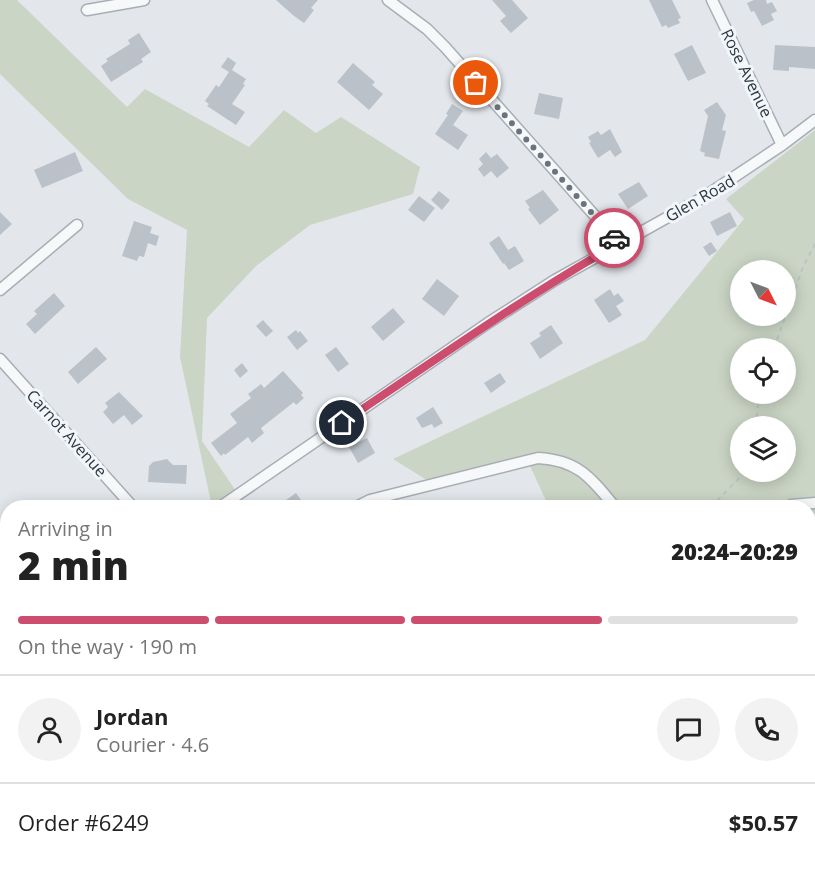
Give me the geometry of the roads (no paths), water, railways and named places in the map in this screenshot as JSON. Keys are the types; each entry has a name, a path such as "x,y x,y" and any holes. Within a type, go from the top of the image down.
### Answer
{"street":[{"path":"87,10 144,0"},
{"path":"388,0 427,29 445,47 619,243"},
{"name":"Rose Avenue","path":"712,0 782,145"},
{"name":"Glen Road","path":"230,500 488,323 555,280 705,197 815,120"},
{"path":"0,290 77,225"},
{"name":"Carnot Avenue","path":"0,359 127,500"},
{"path":"370,500 538,458 553,459 579,468 590,477 609,500"}]}
